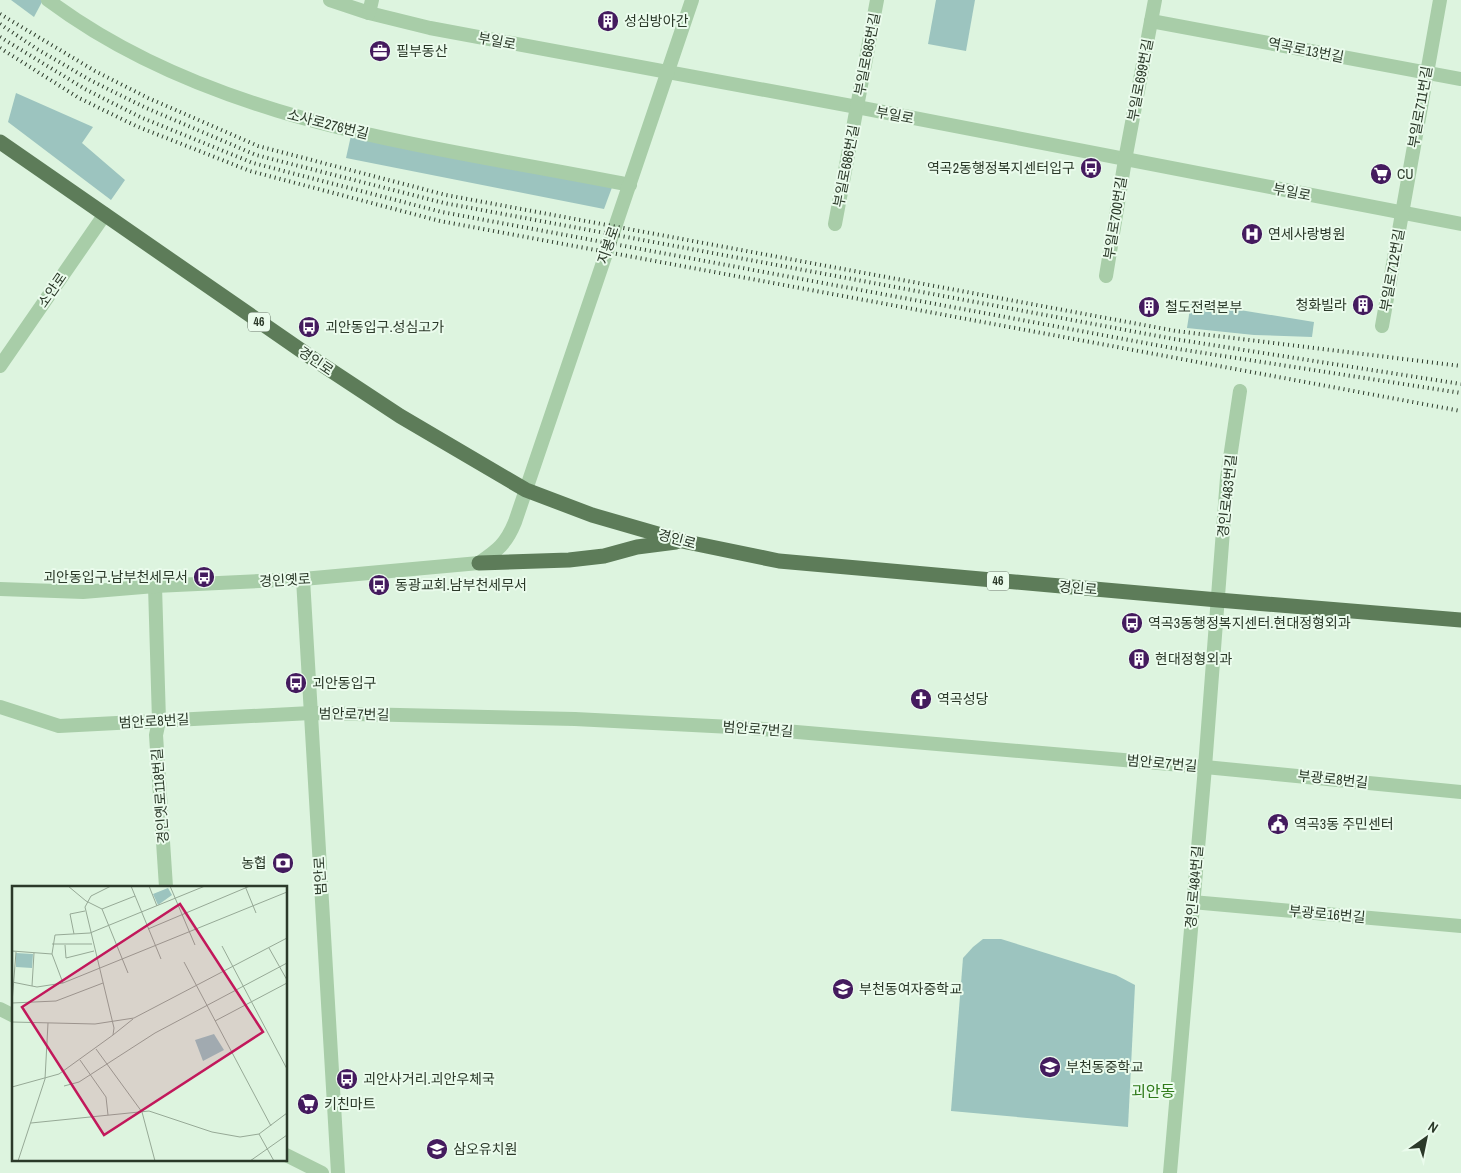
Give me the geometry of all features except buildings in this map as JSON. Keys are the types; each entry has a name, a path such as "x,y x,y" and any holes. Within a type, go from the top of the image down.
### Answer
{"main road":[{"name":"경인로","path":"0,142 296,347 400,416 526,490 592,515 682,541 779,561 1461,620"},
{"path":"479,563 569,560 604,556 682,541"}],"street":[{"name":"소사로276번길","path":"48,0 64,12 122,47 186,79 248,102 352,131 630,185"},
{"name":"부일로","path":"330,0 370,7 430,28 857,107 1461,224"},
{"name":"지봉로","path":"526,490 692,0"},
{"name":"부일로685번길","path":"857,107 877,0"},
{"name":"부일로699번길","path":"1125,160 1155,0"},
{"name":"부일로711번길","path":"1402,213 1440,0"},
{"name":"역곡로13번길","path":"1151,21 1461,79"},
{"name":"부일로686번길","path":"835,224 857,107"},
{"name":"부일로700번길","path":"1106,276 1125,160"},
{"name":"부일로712번길","path":"1382,326 1402,213"},
{"name":"소안로","path":"0,366 105,214"},
{"name":"경인로483번길","path":"1218,600 1227,478 1240,391"},
{"path":"479,563 499,549 508,537 526,490"},
{"name":"경인옛로","path":"0,588 83,592 155,586 303,579 479,563"},
{"name":"범안로","path":"303,579 338,1173"},
{"name":"경인옛로118번길","path":"155,586 159,721 156,735 166,886"},
{"name":"경인로484번길","path":"1170,1173 1218,600"},
{"name":"범안로8번길","path":"0,707 60,726 311,714"},
{"name":"범안로7번길","path":"311,714 575,719 742,728 1205,767"},
{"name":"부광로8번길","path":"1205,767 1461,792"},
{"name":"부광로16번길","path":"1192,902 1461,926"},
{"path":"0,1009 12,1015"},
{"path":"288,1156 322,1173"}],"shaded area":[{"path":"11,0 43,0 34,17"},
{"path":"936,0 975,0 966,51 928,44"},
{"path":"16,93 93,127 82,143 125,180 111,200 8,122"},
{"path":"352,131 614,182 604,209 346,158"},
{"path":"1191,302 1314,322 1312,337 1254,335 1187,328"},
{"path":"983,939 1001,939 1116,975 1135,985 1128,1127 951,1111 963,958"}],"railway":[{"path":"0,14 95,71 148,98 258,146 446,195 1176,331 1461,366"},
{"path":"0,24 37,49 90,80 144,107 256,155 444,203 1174,339 1461,384"},
{"path":"0,37 85,89 140,117 253,163 442,212 1172,348 1461,393"},
{"path":"0,48 79,98 136,126 250,171 440,221 1461,411"}],"place":[{"name":"성심방아간","path":"608,21"},
{"name":"필부동산","path":"380,51"},
{"name":"역곡2동행정복지센터입구","path":"1091,168"},
{"name":"CU","path":"1381,174"},
{"name":"연세사랑병원","path":"1252,234"},
{"name":"청화빌라","path":"1363,305"},
{"name":"철도전력본부","path":"1149,307"},
{"name":"괴안동입구.성심고가","path":"309,327"},
{"name":"괴안동입구.남부천세무서","path":"204,577"},
{"name":"동광교회.남부천세무서","path":"379,585"},
{"name":"역곡3동행정복지센터.현대정형외과","path":"1132,623"},
{"name":"현대정형외과","path":"1139,659"},
{"name":"괴안동입구","path":"296,683"},
{"name":"역곡성당","path":"921,699"},
{"name":"역곡3동 주민센터","path":"1278,824"},
{"name":"농협","path":"283,863"},
{"name":"부천동여자중학교","path":"843,989"},
{"name":"부천동중학교","path":"1050,1067"},
{"name":"괴안사거리.괴안우체국","path":"347,1079"},
{"name":"키친마트","path":"308,1104"},
{"name":"삼오유치원","path":"437,1149"}],"district":[{"name":"괴안동","path":"1153,1091"}]}
